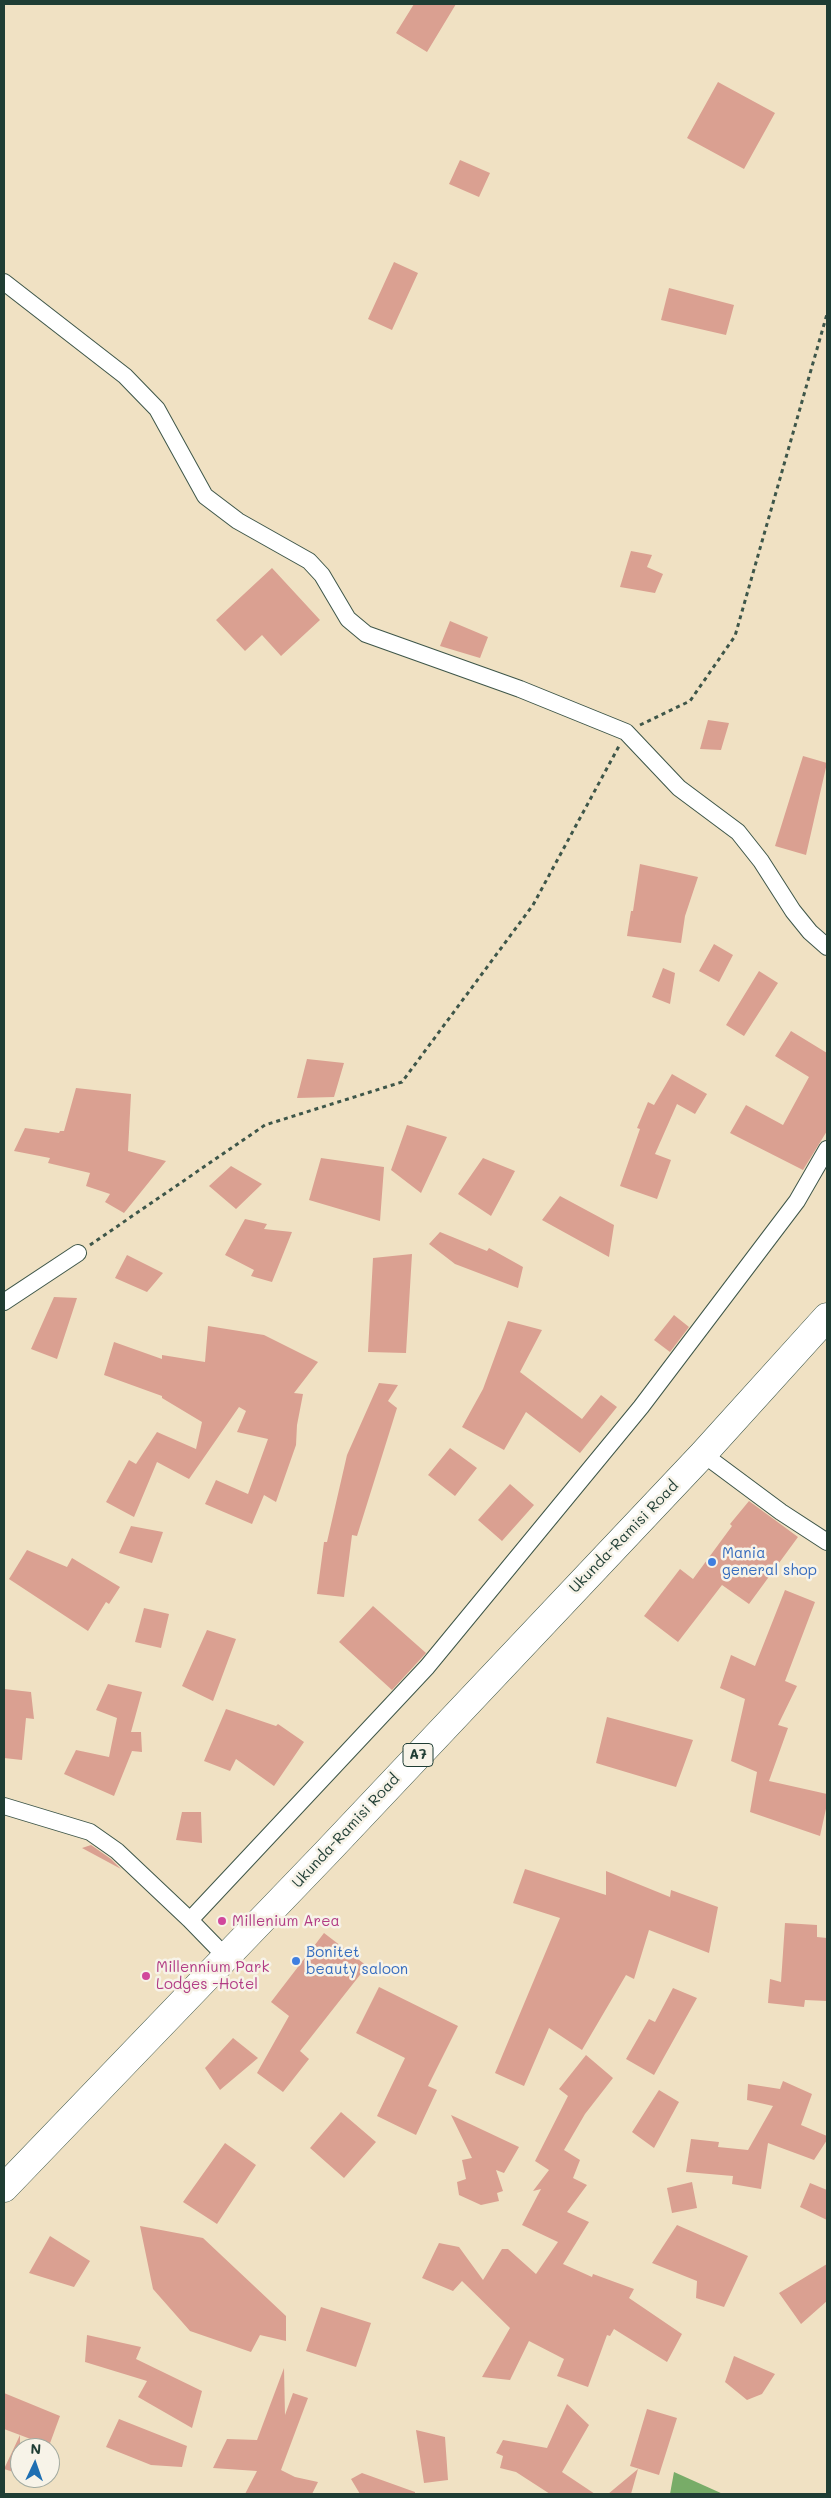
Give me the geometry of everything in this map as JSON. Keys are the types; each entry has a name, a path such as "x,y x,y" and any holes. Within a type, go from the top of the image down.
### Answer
{"highway":[{"name":"Ukunda-Ramisi Road","path":"4,2188 703,1454 827,1318"}],"street":[{"path":"4,282 125,376 157,409 205,496 238,521 309,561 322,575 348,619 366,634 520,689 626,732 679,788 738,832 761,861 793,911 810,932 827,948"},
{"path":"190,1920 427,1667 641,1407 797,1202 827,1149"},
{"path":"4,1302 78,1253"},
{"path":"703,1454 781,1512 827,1542"},
{"path":"4,1806 90,1832 117,1851 226,1957"}],"path":[{"path":"78,1253 265,1125 402,1082 533,905 626,732 690,701 735,636 827,314"}],"green space":[{"path":"674,2472 723,2494 670,2494"}],"building":[{"path":"414,4 456,4 427,52 396,33"},
{"path":"718,82 775,113 744,169 687,138"},
{"path":"460,160 490,173 479,197 449,184"},
{"path":"394,262 418,273 392,330 368,319"},
{"path":"669,288 734,305 726,335 661,320"},
{"path":"631,551 652,555 647,567 663,574 655,593 620,587"},
{"path":"272,568 320,620 281,656 262,635 245,651 216,620"},
{"path":"450,621 488,637 480,658 440,646"},
{"path":"708,720 729,723 721,750 700,749"},
{"path":"803,756 827,763 806,855 775,846"},
{"path":"640,864 698,877 685,916 681,943 627,936"},
{"path":"714,944 733,955 719,982 699,971"},
{"path":"663,968 675,973 670,1004 652,997"},
{"path":"759,971 778,983 744,1036 726,1025"},
{"path":"791,1031 827,1053 827,1131 803,1170 730,1133 746,1105 783,1125 809,1077 775,1056"},
{"path":"307,1059 344,1063 334,1097 297,1098"},
{"path":"672,1074 707,1094 695,1114 677,1104 655,1154 671,1160 657,1199 620,1186 640,1129 637,1128 648,1102 654,1105"},
{"path":"76,1088 131,1094 128,1151 166,1161 124,1213 105,1202 110,1194 86,1186 90,1173 48,1163 50,1158 14,1151 25,1128 59,1133 64,1131"},
{"path":"407,1125 447,1137 421,1193 391,1170"},
{"path":"321,1158 384,1167 380,1221 309,1200"},
{"path":"483,1158 515,1171 491,1216 458,1194"},
{"path":"231,1166 262,1184 236,1209 209,1186"},
{"path":"560,1196 614,1225 609,1257 542,1220"},
{"path":"245,1219 267,1224 264,1229 292,1232 272,1282 251,1276 254,1270 225,1255"},
{"path":"440,1232 487,1251 489,1248 523,1267 518,1288 455,1264 429,1244"},
{"path":"412,1254 406,1353 368,1352 373,1258"},
{"path":"127,1255 163,1273 147,1292 115,1278"},
{"path":"54,1297 77,1298 57,1359 31,1349"},
{"path":"674,1315 689,1327 670,1352 654,1340"},
{"path":"508,1321 542,1330 520,1372 582,1419 601,1395 617,1407 580,1453 526,1412 504,1450 462,1427 483,1389"},
{"path":"208,1326 264,1335 318,1362 294,1393 303,1394 297,1425 296,1445 276,1502 264,1495 252,1524 205,1504 216,1480 248,1494 268,1439 237,1432 246,1411 239,1407 189,1479 157,1462 134,1517 106,1502 129,1460 136,1464 157,1432 196,1449 202,1422 162,1398 162,1396 104,1375 114,1342 162,1359 162,1355 205,1362"},
{"path":"379,1383 398,1385 388,1401 397,1408 357,1536 352,1535 344,1597 317,1594 324,1542 327,1542 347,1455"},
{"path":"450,1448 477,1468 455,1496 428,1475"},
{"path":"510,1484 534,1505 502,1541 478,1520"},
{"path":"749,1501 798,1537 749,1604 722,1585 678,1642 644,1616 680,1569 693,1579 732,1526 730,1524"},
{"path":"131,1526 163,1532 152,1563 119,1553"},
{"path":"27,1550 67,1567 72,1558 120,1587 109,1604 106,1602 88,1631 9,1579"},
{"path":"785,1590 815,1602 785,1681 797,1686 778,1725 788,1728 769,1781 827,1794 827,1804 820,1836 750,1812 757,1772 731,1761 745,1699 720,1688 731,1655 755,1666"},
{"path":"373,1606 426,1653 392,1690 339,1642"},
{"path":"144,1608 169,1614 161,1648 135,1642"},
{"path":"207,1630 236,1639 213,1701 182,1686"},
{"path":"108,1684 142,1692 131,1732 141,1732 142,1752 132,1751 114,1796 64,1774 76,1750 109,1757 117,1718 96,1710"},
{"path":"4,1689 31,1692 34,1719 26,1718 22,1760 4,1758"},
{"path":"226,1709 276,1726 278,1724 304,1742 274,1786 236,1759 230,1771 204,1761"},
{"path":"607,1717 693,1740 676,1787 596,1763"},
{"path":"182,1812 201,1812 202,1843 176,1840"},
{"path":"91,1845 111,1859 121,1869 82,1848"},
{"path":"525,1869 606,1895 606,1871 670,1897 671,1890 718,1907 709,1953 649,1930 634,1979 626,1975 582,2050 549,2028 524,2086 495,2073 560,1918 513,1903"},
{"path":"785,1923 817,1925 817,1937 827,1938 827,2001 805,2000 804,2007 768,2003 770,1979 781,1982"},
{"path":"324,1933 367,1966 300,2051 309,2059 283,2092 257,2073 289,2016 271,2002"},
{"path":"379,1987 458,2026 428,2086 437,2090 416,2135 377,2116 405,2058 356,2033"},
{"path":"673,1988 697,1998 654,2075 626,2059 649,2019 655,2022"},
{"path":"233,2038 258,2058 220,2090 205,2068"},
{"path":"586,2055 613,2078 585,2114 564,2150 580,2160 573,2178 587,2185 567,2212 589,2222 563,2264 592,2277 593,2274 634,2289 629,2298 682,2334 667,2362 614,2329 610,2336 607,2335 588,2387 557,2376 564,2359 529,2341 510,2380 482,2377 510,2328 462,2281 453,2291 422,2278 439,2243 459,2247 483,2280 502,2249 508,2249 536,2274 558,2242 522,2225 541,2189 533,2191 549,2170 535,2161 568,2096 559,2089"},
{"path":"783,2081 812,2094 801,2125 827,2136 827,2140 814,2160 768,2143 761,2189 732,2184 733,2176 686,2172 691,2139 719,2142 718,2147 748,2150 773,2106 747,2100 748,2084 780,2089"},
{"path":"659,2090 679,2102 654,2148 632,2132"},
{"path":"341,2112 376,2142 344,2178 310,2148"},
{"path":"451,2115 519,2147 504,2173 496,2170 503,2191 497,2193 499,2201 481,2205 459,2195 457,2182 466,2179 462,2160 472,2158"},
{"path":"225,2143 256,2165 217,2224 183,2202"},
{"path":"692,2182 697,2208 672,2213 667,2188"},
{"path":"810,2183 827,2190 827,2220 800,2207"},
{"path":"677,2225 748,2256 724,2307 696,2298 697,2281 652,2263"},
{"path":"140,2226 203,2238 286,2316 286,2341 260,2335 251,2352 190,2331 153,2289"},
{"path":"50,2236 90,2261 74,2287 29,2273"},
{"path":"827,2264 827,2301 801,2324 779,2293"},
{"path":"321,2307 371,2323 356,2367 306,2351"},
{"path":"87,2335 141,2347 136,2359 202,2391 192,2428 138,2397 147,2381 85,2362"},
{"path":"734,2356 775,2374 762,2394 747,2400 725,2382"},
{"path":"284,2368 285,2415 293,2393 308,2398 281,2470 295,2477 318,2482 312,2494 245,2494 257,2471 213,2468 227,2439 257,2440"},
{"path":"4,2393 60,2416 52,2438 28,2438 4,2429"},
{"path":"567,2404 589,2425 562,2472 595,2494 550,2494 516,2472 500,2468 503,2456 496,2453 503,2440 547,2448"},
{"path":"647,2409 677,2418 659,2475 630,2466"},
{"path":"119,2419 187,2446 182,2467 151,2465 106,2447"},
{"path":"416,2430 445,2437 448,2480 424,2483"},
{"path":"10,2456 10,2471 4,2469"},
{"path":"638,2469 631,2494 608,2494"},
{"path":"362,2473 415,2492 415,2494 360,2494 351,2479"}],"place":[{"name":"Mania general shop","path":"712,1562"},
{"name":"Millenium Area","path":"222,1921"},
{"name":"Bonitet beauty saloon","path":"296,1961"},
{"name":"Millennium Park Lodges -Hotel","path":"146,1976"}]}
